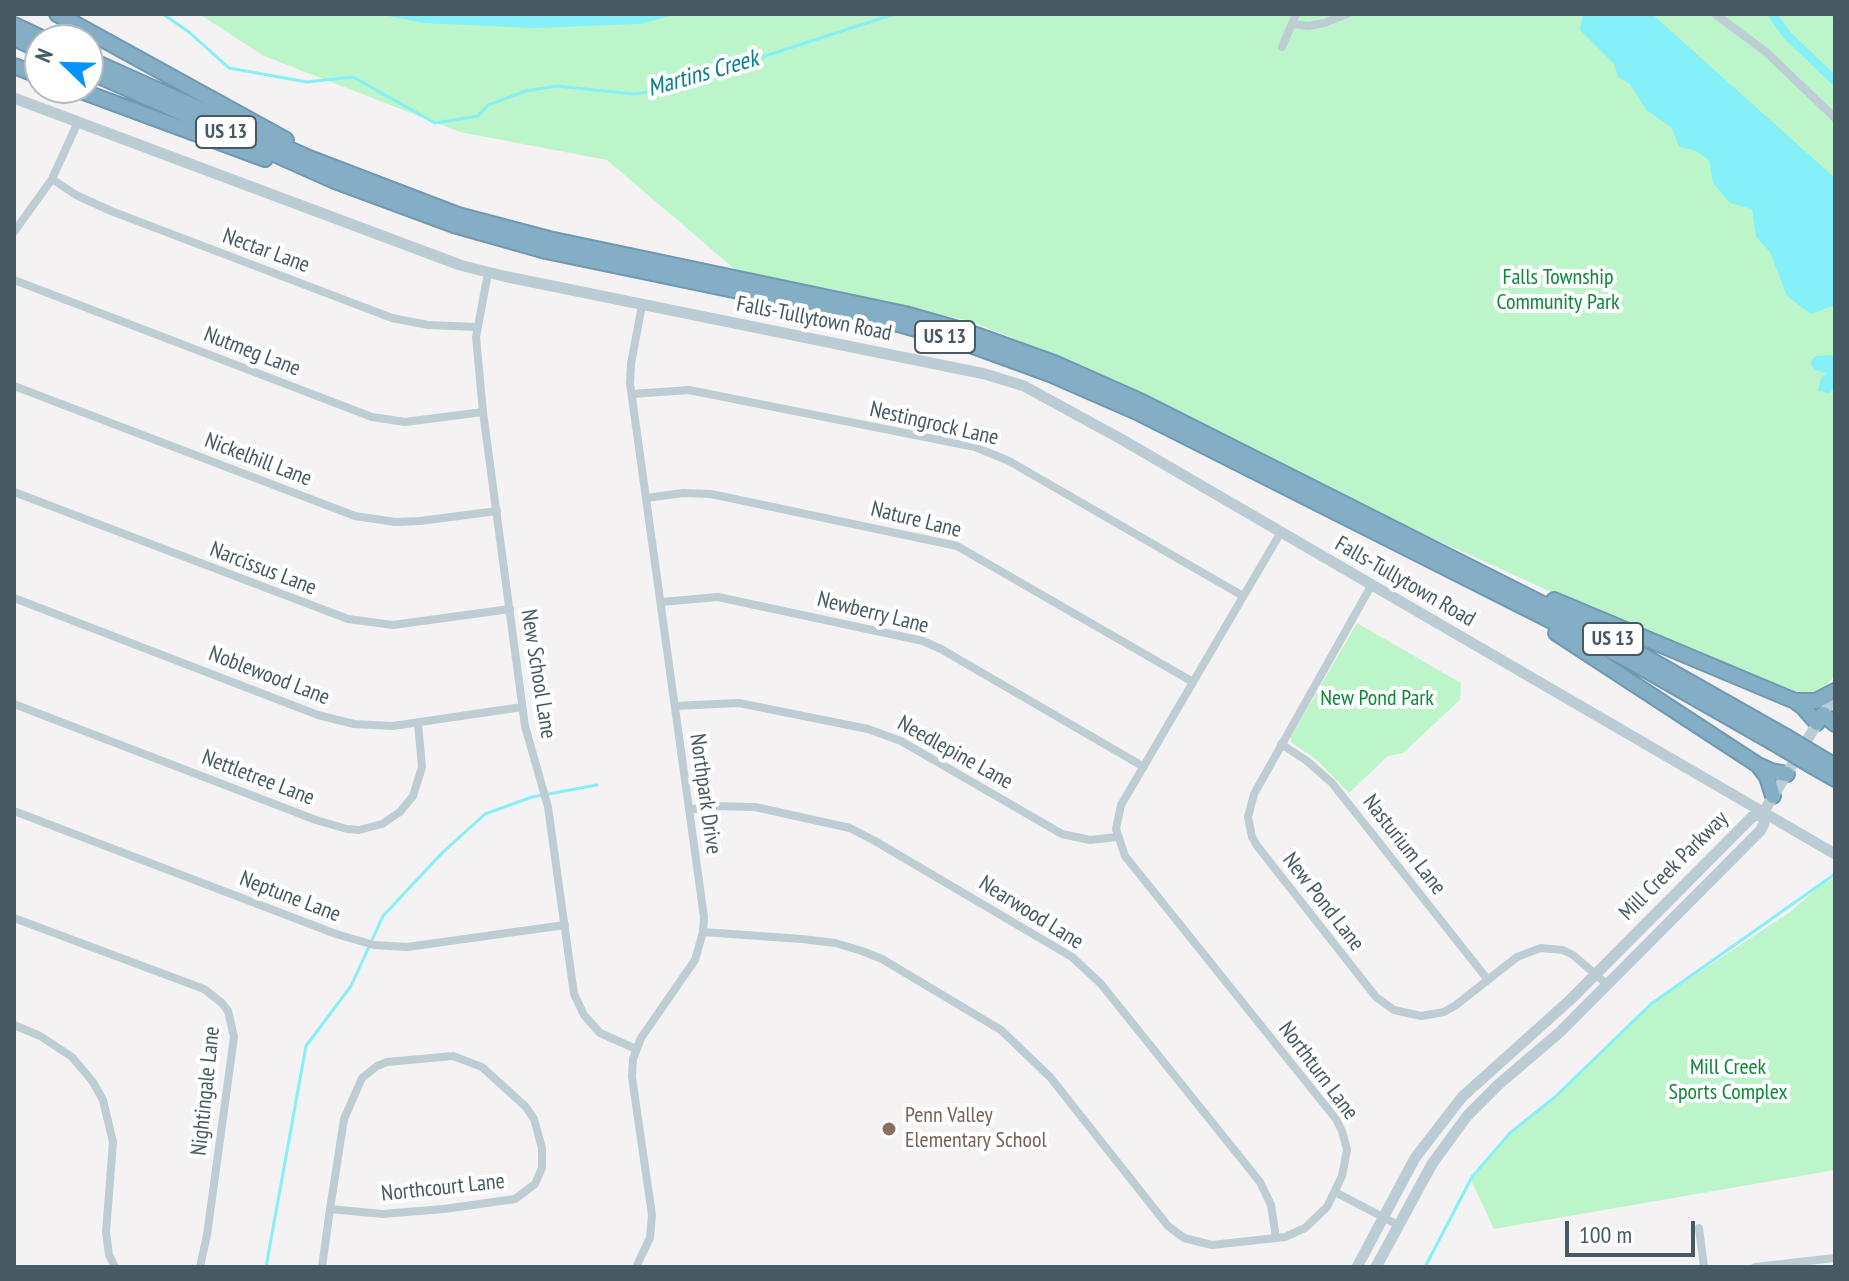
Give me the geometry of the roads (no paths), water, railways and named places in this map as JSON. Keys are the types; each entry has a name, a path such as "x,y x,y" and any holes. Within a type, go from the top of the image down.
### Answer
{"highway":[{"path":"57,14 280,135 309,158"},
{"name":"US 13","path":"104,66 309,158 427,204 518,232 873,306 1010,346 1132,397 1651,659 1817,762 1835,779"},
{"name":"US 13","path":"104,78 364,193 434,219 516,243 871,318 931,333 1021,362 1137,412 1782,741"},
{"path":"104,99 364,193"},
{"path":"1436,550 1795,701 1820,719 1835,724"},
{"path":"1488,589 1758,765 1787,774"},
{"path":"1795,701 1816,701 1835,692"},
{"name":"US 13","path":"1817,762 1835,766"},
{"path":"1758,765 1767,777 1773,796"}],"street":[{"path":"1282,47 1296,14"},
{"path":"1292,24 1308,26 1347,14"},
{"path":"1715,14 1766,52 1835,118"},
{"name":"Falls-Tullytown Road","path":"14,98 420,252 488,273 1009,380 1045,396 1835,854"},
{"path":"14,232 52,179 78,122"},
{"name":"Nectar Lane","path":"52,179 76,195 140,223 392,318 428,325 476,327"},
{"name":"New School Lane","path":"488,273 476,327 477,363 522,707 529,743 546,795 574,994 584,1015 600,1033 636,1049"},
{"name":"Nutmeg Lane","path":"14,280 372,417 405,422 483,412"},
{"name":"Northpark Drive","path":"636,1049 695,960 704,917 632,394 631,364 642,305"},
{"name":"Nickelhill Lane","path":"14,386 355,516 395,522 497,511"},
{"name":"Nestingrock Lane","path":"632,394 689,390 975,447 1009,461 1243,596"},
{"name":"Narcissus Lane","path":"14,492 348,619 393,625 510,609"},
{"name":"Nature Lane","path":"646,498 683,493 711,494 957,546 1193,682"},
{"path":"1117,837 1120,808 1281,532"},
{"name":"New Pond Lane","path":"1371,586 1250,805 1248,817 1252,837 1376,997 1403,1014 1435,1015 1452,1008 1517,957 1541,948 1563,950 1573,955 1608,985"},
{"name":"Newberry Lane","path":"661,602 718,597 923,641 1144,767"},
{"name":"Noblewood Lane","path":"14,598 318,715 370,726 418,723 522,707"},
{"path":"1763,813 1835,692"},
{"name":"Needlepine Lane","path":"675,706 739,703 868,729 901,741 1062,834 1090,840 1117,837"},
{"name":"Nettletree Lane","path":"14,704 316,820 359,830 382,824 400,812 413,796 422,767 418,723"},
{"name":"Nasturium Lane","path":"1281,744 1332,783 1488,980"},
{"name":"Nearwood Lane","path":"689,810 722,805 755,807 850,828 1072,957 1101,984 1260,1182 1271,1205 1276,1238"},
{"name":"Neptune Lane","path":"14,811 336,934 374,945 407,947 565,925"},
{"name":"Mill Creek Parkway","path":"1357,1267 1415,1158 1462,1097 1596,974 1752,817 1763,813 1764,824 1760,831 1608,985 1467,1116 1432,1164 1376,1267"},
{"name":"Northturn Lane","path":"703,932 835,943 882,959 1015,1041 1050,1077 1174,1232 1192,1242 1212,1245 1294,1234 1316,1220 1335,1192 1346,1164 1347,1150 1342,1131 1336,1119 1125,856 1117,837"},
{"name":"Nightingale Lane","path":"14,918 204,989 228,1011 234,1037 200,1267"},
{"path":"14,1025 40,1036 72,1057 93,1082 103,1100 113,1142 106,1232 115,1267"},
{"path":"636,1049 632,1077 652,1215 650,1238 636,1267"},
{"name":"Northcourt Lane","path":"322,1267 330,1209 341,1139 349,1103 362,1078 377,1066 422,1057 453,1056 468,1060 490,1073 526,1107 534,1119 542,1148 542,1168 535,1184 515,1199 382,1214 330,1209"},
{"path":"1335,1192 1398,1225"},
{"path":"1699,1228 1704,1267"},
{"path":"1755,1267 1835,1258"}],"water":[{"path":"378,14 678,14 640,24 533,28 424,23"},
{"path":"1583,14 1652,14 1835,178 1835,305 1811,314 1787,296 1770,252 1756,237 1752,209 1730,203 1713,183 1709,160 1696,151 1679,147 1672,128 1646,110 1630,84 1618,77 1614,64 1580,30"},
{"path":"1835,355 1835,389 1828,393 1818,391 1821,378 1826,373 1815,370 1810,363 1815,356"}],"waterway":[{"name":"Martins Creek","path":"163,14 189,32 229,68 307,82 353,77 435,123 478,116 488,105 526,91 557,86 633,94 656,91 716,65 753,60 894,14"},
{"path":"1772,14 1787,35 1835,81"},
{"name":"Martins Creek","path":"1831,14 1835,17"},
{"path":"266,1267 306,1046 351,986 383,916 442,853 485,814 532,797 597,785"},
{"path":"1425,1267 1472,1177 1510,1133 1555,1097 1651,1004 1835,874"}],"place":[{"name":"Penn Valley Elementary School","path":"889,1129"}],"park label":[{"name":"Falls Township Community Park","path":"1558,290"},
{"name":"New Pond Park","path":"1377,699"},
{"name":"Mill Creek Sports Complex","path":"1728,1080"}]}
